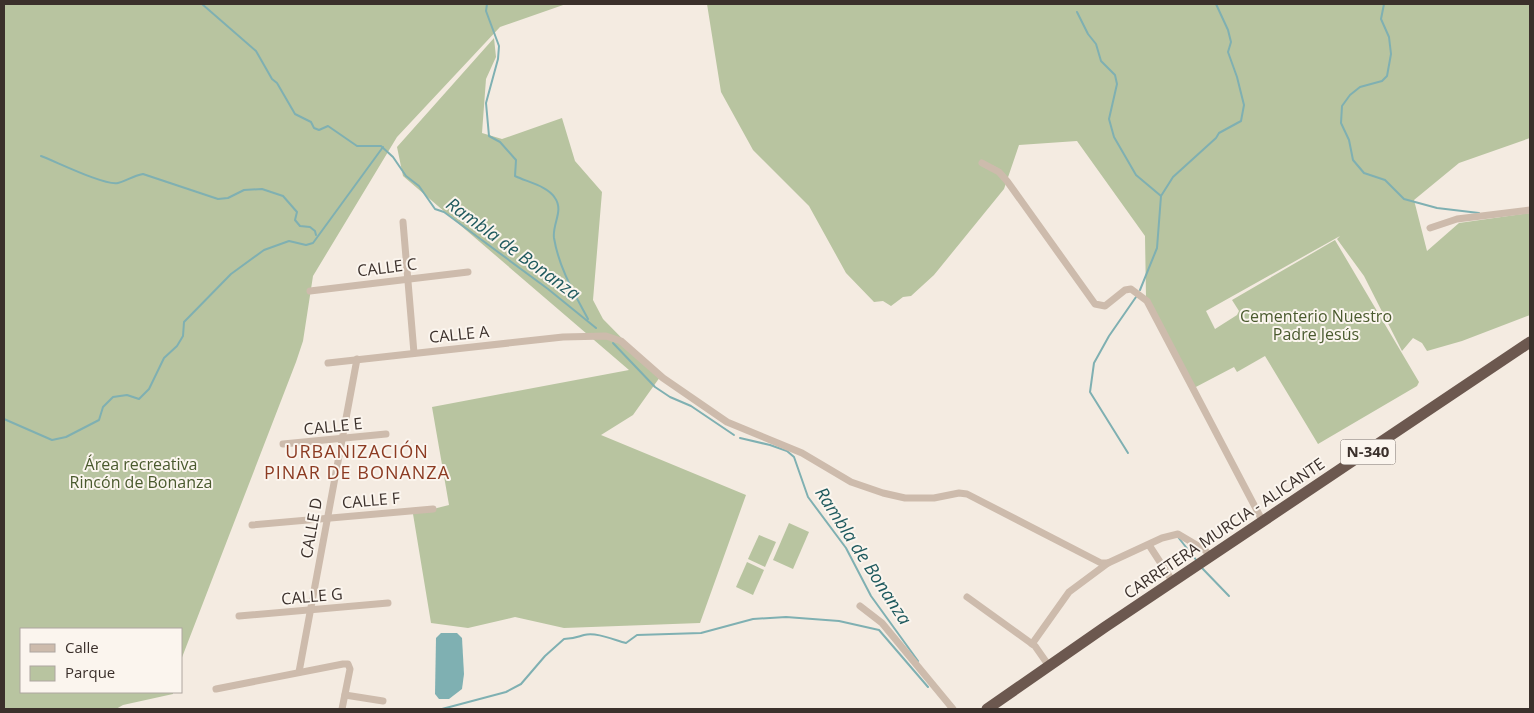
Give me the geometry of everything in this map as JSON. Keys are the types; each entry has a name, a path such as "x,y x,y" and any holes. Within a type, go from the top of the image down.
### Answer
{"highway":[{"name":"CARRETERA MURCIA - ALICANTE","path":"987,709 999,705 1048,666 1530,342"}],"street":[{"path":"982,163 1003,177 1095,304 1105,306 1125,290 1131,289 1147,301 1263,522"},
{"path":"1430,228 1457,219 1530,210"},
{"path":"403,222 414,353"},
{"name":"CALLE C","path":"310,291 468,272"},
{"name":"CALLE A","path":"328,363 594,335 606,336 621,341 663,378 727,422 795,450 851,482 883,494 905,498 934,498 959,493 967,494 1094,560 1108,563"},
{"name":"CALLE D","path":"299,672 357,359"},
{"name":"CALLE E","path":"284,444 386,434"},
{"name":"CALLE F","path":"252,526 433,509"},
{"path":"1032,644 1068,592 1108,563 1170,534 1178,534 1205,550 1208,558"},
{"path":"1149,545 1173,582"},
{"path":"967,597 1032,644 1048,666"},
{"name":"CALLE G","path":"239,616 388,603"},
{"path":"860,606 882,624 953,709"},
{"path":"216,689 348,664 350,669 342,709"},
{"path":"345,695 383,701"}],"green space":[{"name":"Área recreativa Rincón de Bonanza","path":"4,4 566,4 500,27 397,137 313,276 303,341 296,362 182,657 182,628 20,628 20,693 173,694 123,705 116,709 4,709"},
{"name":"Cementerio Nuestro Padre Jesús","path":"707,4 1530,4 1530,138 1459,163 1414,200 1427,251 1459,223 1530,213 1530,315 1462,341 1427,351 1422,343 1413,338 1402,351 1364,276 1337,239 1340,236 1206,311 1215,329 1237,315 1239,311 1232,300 1335,240 1419,382 1417,386 1318,444 1265,356 1237,372 1234,367 1192,389 1146,297 1145,236 1077,141 1019,145 1004,189 934,275 911,296 903,297 891,306 883,301 874,302 846,273 809,206 753,150 721,92"},
{"path":"494,38 496,57 486,79 482,133 502,139 562,118 575,161 602,192 593,300 603,319 660,377 633,415 601,435 746,495 700,623 564,628 515,617 468,628 431,623 413,514 449,505 432,407 629,370 403,176 397,147"},
{"path":"789,523 809,532 793,569 773,560"},
{"path":"759,535 776,542 765,567 748,559"},
{"path":"747,562 764,570 753,595 736,587"}],"water":[{"path":"441,633 457,633 462,638 464,674 462,689 449,699 439,699 435,694 436,638"}],"waterway":[{"name":"Rambla de Bonanza","path":"202,4 256,51 295,114 311,122 314,128 319,130 328,126 357,146 381,146 393,157 406,176 419,186 435,209 444,212 548,289 596,328"},
{"path":"487,4 486,11 499,46 498,59 486,103 489,136 500,142 516,160 515,176 542,187 555,198 558,208 554,233 556,249 568,280 588,319"},
{"path":"1140,290 1157,248 1161,196 1173,177 1216,138 1219,133 1241,121 1244,105 1228,52 1231,42 1228,30 1216,4"},
{"path":"1384,4 1381,19 1389,37 1391,54 1387,76 1382,81 1360,87 1350,95 1342,106 1341,123 1349,140 1353,160 1364,173 1385,180 1404,199 1437,208 1479,213"},
{"path":"1077,12 1088,34 1096,44 1101,61 1115,75 1117,84 1109,119 1114,137 1136,175 1161,196"},
{"path":"4,419 52,440 66,437 99,420 103,407 113,397 127,395 139,399 149,389 164,358 177,346 183,336 184,322 231,274 264,250 289,241 306,245 313,243 383,147"},
{"path":"41,156 103,181 118,183 143,174 218,199 228,198 244,190 262,189 283,196 297,212 295,220 300,226 310,227 315,231 316,235"},
{"path":"1128,453 1090,392 1094,363 1109,336 1136,297"},
{"name":"Rambla de Bonanza","path":"613,343 655,387 670,397 691,406 734,435"},
{"name":"Rambla de Bonanza","path":"740,438 770,445 787,451 794,457 808,497 846,548 871,596 918,661"},
{"path":"1178,537 1197,561"},
{"path":"1201,567 1229,596"},
{"path":"442,709 506,692 521,684 545,656 564,639 589,634 626,643 637,635 701,633 753,619 786,617 839,621 879,630 928,687"}],"district":[{"name":"URBANIZACIÓN PINAR DE BONANZA","path":"357,462"}]}
